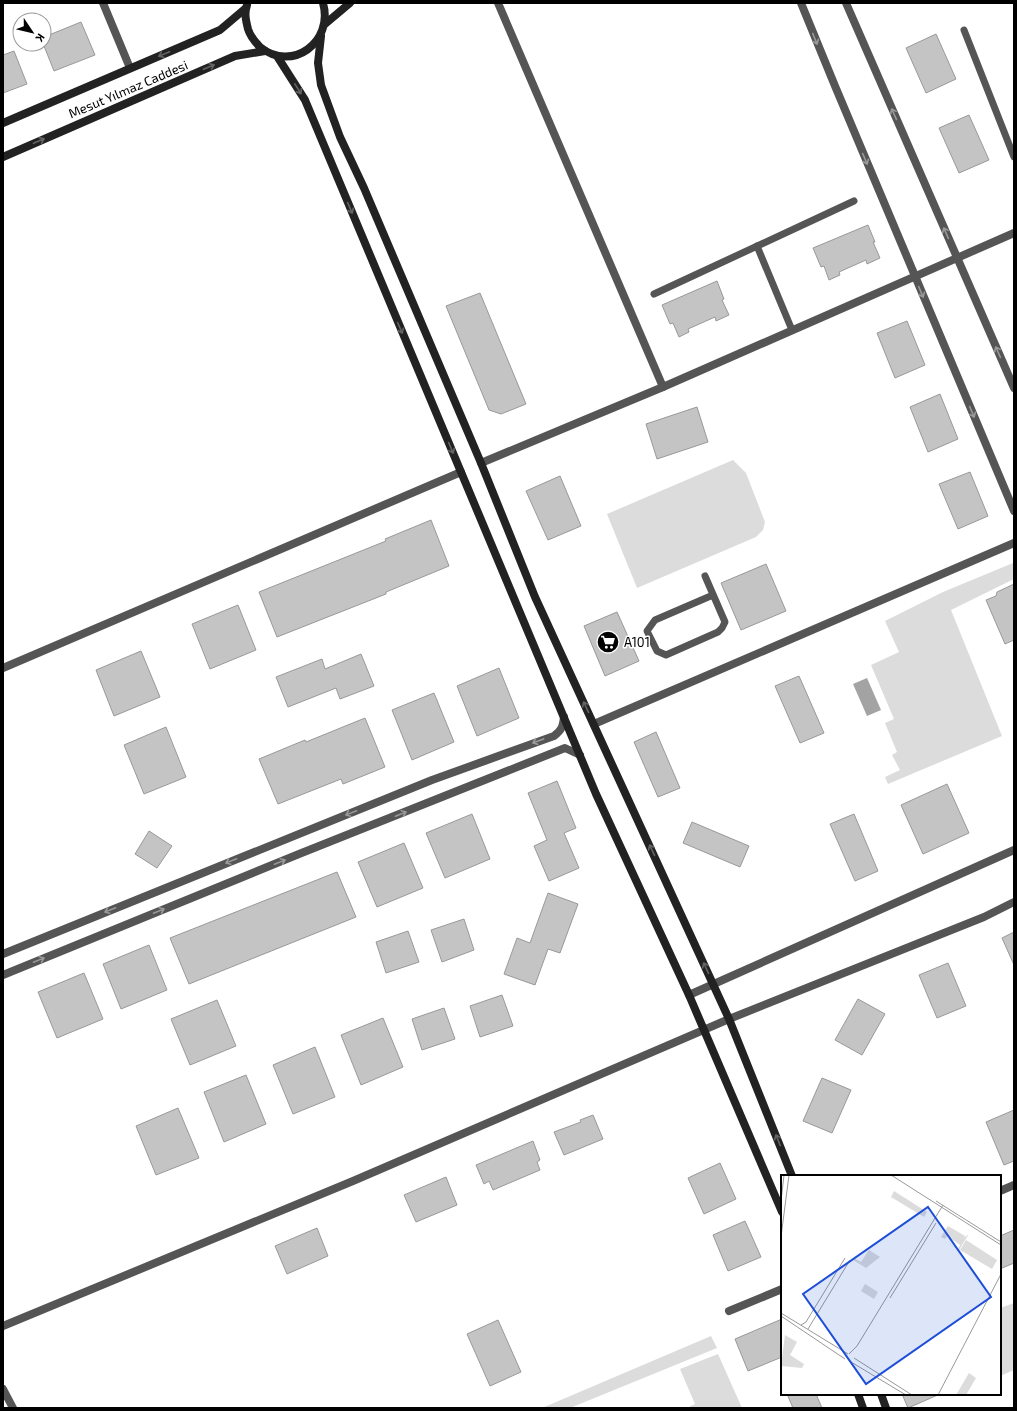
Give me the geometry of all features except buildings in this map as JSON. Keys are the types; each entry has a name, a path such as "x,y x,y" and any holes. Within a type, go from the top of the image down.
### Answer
{"main road":[{"path":"247,5 245,21 249,33 256,43 265,51 277,56 290,56 302,53 313,46 320,36 325,24 326,12 323,3"},
{"path":"325,24 350,3"},
{"name":"Mesut Yılmaz Caddesi","path":"3,123 220,30 247,5"},
{"path":"320,36 318,63 322,85 340,137 364,188 481,463 535,597 729,1019 792,1175"},
{"name":"Mesut Yılmaz Caddesi","path":"3,157 235,56 265,51"},
{"path":"277,56 305,100 596,794 689,995 781,1210"},
{"path":"858,1395 863,1408"},
{"path":"881,1395 886,1408"}],"street":[{"path":"103,3 130,68"},
{"path":"498,3 663,387"},
{"path":"801,3 1014,511"},
{"path":"846,3 1014,388"},
{"path":"481,463 663,387 1014,233"},
{"path":"3,668 461,472"},
{"path":"594,724 1014,543"},
{"path":"3,954 432,780 554,736 563,728 564,717"},
{"path":"3,975 293,856 565,748 580,755"},
{"path":"689,995 1014,850"},
{"path":"3,1326 353,1181 729,1019 984,917 1014,902"},
{"path":"1001,1191 1014,1185"},
{"path":"729,1311 781,1289"},
{"path":"3,1389 13,1408"}],"lane":[{"path":"964,30 1012,147 1014,157"},
{"path":"654,294 854,201"},
{"path":"757,246 792,330"},
{"path":"705,576 725,622 720,630 666,655 657,651 647,631 655,620 713,595"}],"shaded area":[{"path":"733,460 746,473 765,522 763,530 756,537 637,588 607,514"},
{"path":"1013,563 1014,579 951,610 1002,736 888,784 885,777 900,770 892,755 897,752 885,723 894,719 871,665 899,652 885,621 943,592"},
{"path":"867,678 881,710 867,716 853,684"},
{"path":"1014,1303 1014,1370 1001,1376 1001,1308"},
{"path":"711,1336 717,1348 570,1408 542,1408"},
{"path":"718,1354 742,1408 687,1408 695,1404 680,1369"}],"place":[{"name":"A101","path":"608,642"}]}
